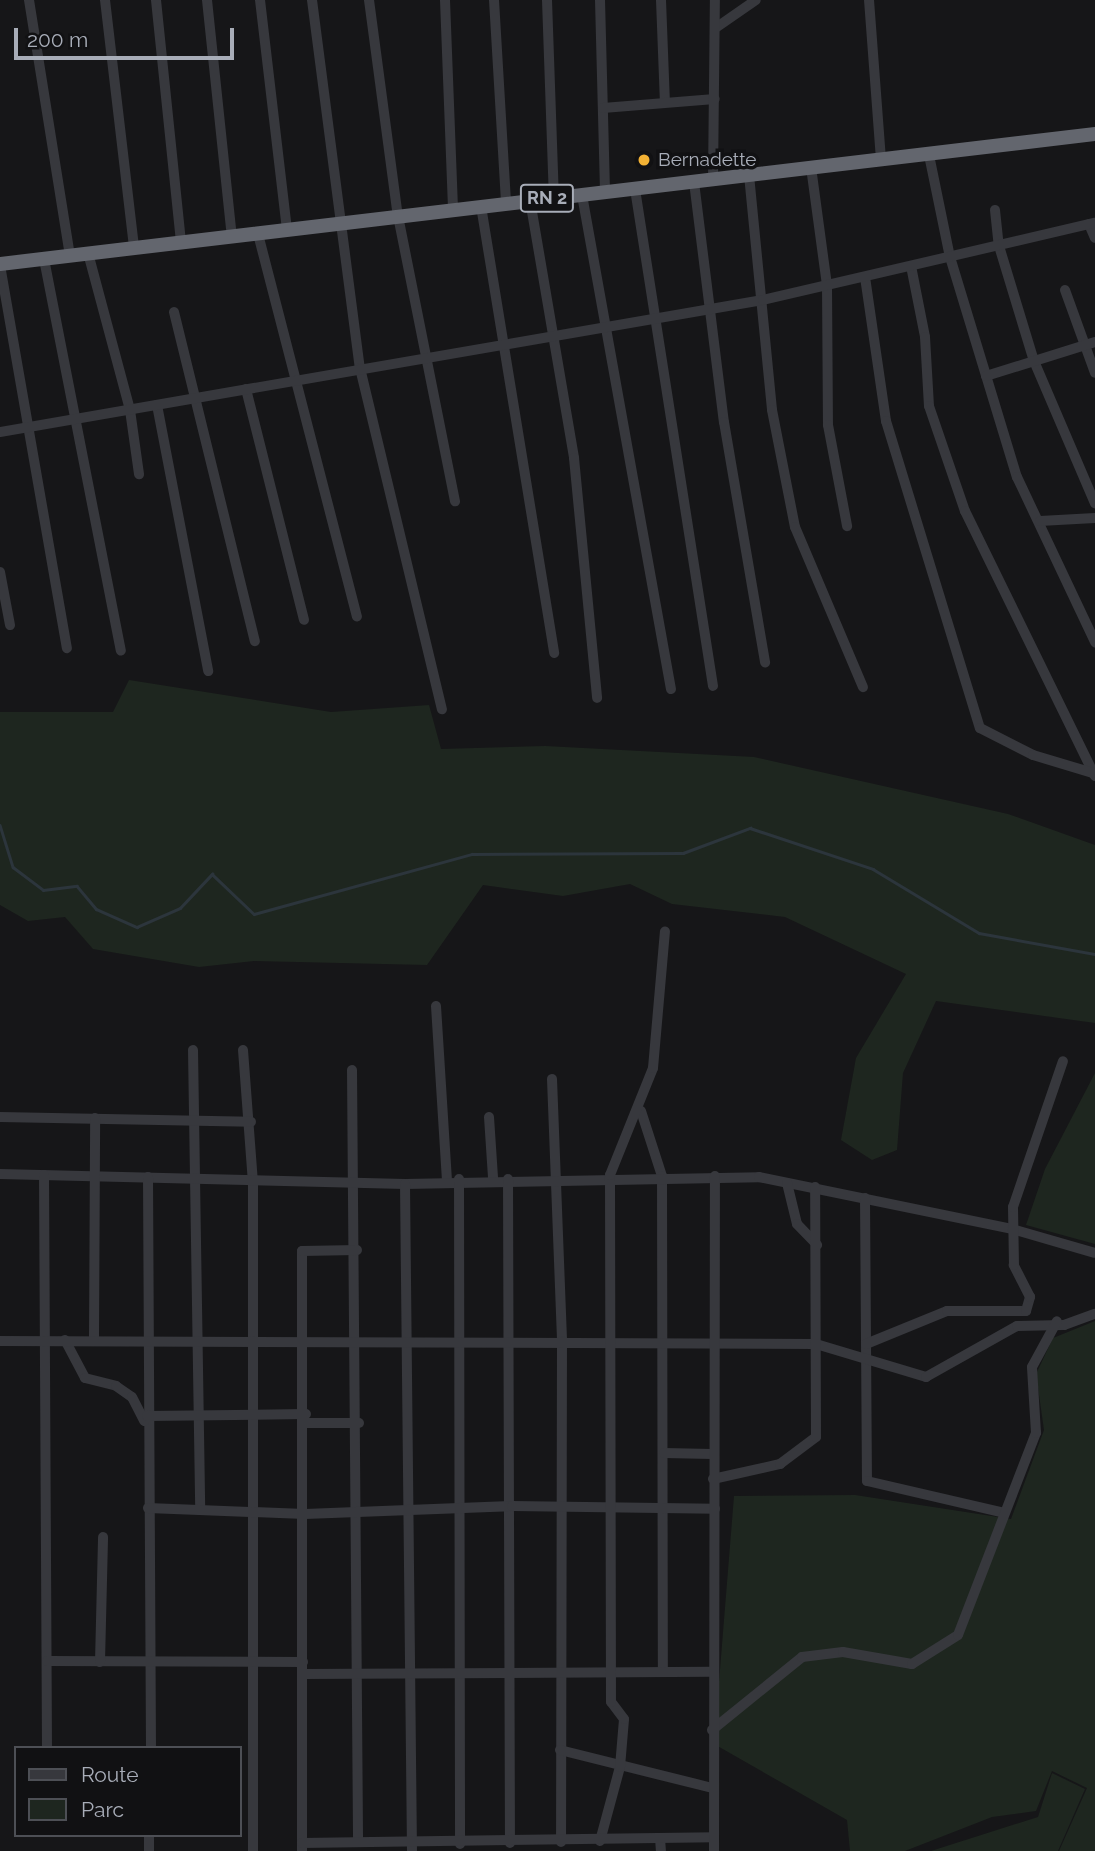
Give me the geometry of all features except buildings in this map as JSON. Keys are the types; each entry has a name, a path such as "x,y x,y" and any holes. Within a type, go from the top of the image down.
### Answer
{"highway":[{"name":"RN 2","path":"0,265 1095,134"}],"street":[{"path":"29,0 70,255"},
{"path":"105,0 134,247"},
{"path":"156,0 181,242"},
{"path":"207,0 232,236"},
{"path":"260,0 286,230"},
{"path":"312,0 337,224 360,368 442,709"},
{"path":"369,0 398,216 455,500"},
{"path":"445,0 453,210"},
{"path":"494,0 506,204"},
{"path":"547,0 554,198"},
{"path":"600,0 605,192"},
{"path":"662,0 665,102"},
{"path":"713,180 717,27 715,0"},
{"path":"717,27 757,0"},
{"path":"869,0 881,160"},
{"path":"603,108 715,99"},
{"path":"929,155 950,257 1017,477 1095,642"},
{"path":"810,167 827,286 828,425 847,526"},
{"path":"749,175 774,428 795,527 863,688"},
{"path":"694,182 709,309 765,663"},
{"path":"635,189 657,315 713,686"},
{"path":"582,194 603,324 671,690"},
{"path":"530,201 575,471 597,698"},
{"path":"481,206 506,342 554,653"},
{"path":"995,210 999,246 1034,361 1095,503"},
{"path":"0,432 603,324 762,300 1092,224 1095,238"},
{"path":"258,234 298,379 357,617"},
{"path":"88,253 130,410 139,474"},
{"path":"44,259 121,651"},
{"path":"0,265 26,427 67,648"},
{"path":"911,266 925,337 929,406 965,511 1094,775"},
{"path":"865,277 886,421 980,728 1033,755 1094,775"},
{"path":"1065,290 1095,373"},
{"path":"174,312 200,398 255,641"},
{"path":"986,376 1095,342"},
{"path":"246,389 304,620"},
{"path":"157,405 208,671"},
{"path":"1040,521 1095,518"},
{"path":"0,572 10,625"},
{"path":"607,1844 620,1767 624,1719 612,1707 610,1175 641,1110 653,1068 666,932"},
{"path":"436,1006 447,1179"},
{"path":"192,1050 200,1510"},
{"path":"243,1051 251,1122 253,1182 251,1417 256,1662 253,1851"},
{"path":"866,1344 947,1311 1024,1313 1030,1297 1015,1271 1012,1229 1015,1200 1063,1061"},
{"path":"352,1070 360,1513 358,1841"},
{"path":"552,1079 562,1341 561,1842"},
{"path":"641,1110 662,1176 661,1341 666,1507 663,1671"},
{"path":"0,1117 251,1122"},
{"path":"489,1117 493,1178"},
{"path":"93,1337 95,1118"},
{"path":"0,1174 195,1178 253,1182 355,1180 405,1184 447,1179 715,1175 815,1187 1012,1229 1095,1253"},
{"path":"44,1175 47,1341 47,1746"},
{"path":"714,1851 712,1672 715,1509 712,1454 715,1175"},
{"path":"148,1177 147,1431 154,1662 151,1746"},
{"path":"459,1179 460,1844"},
{"path":"508,1179 512,1506 510,1843"},
{"path":"787,1183 797,1224 817,1245"},
{"path":"405,1184 410,1345 409,1674 412,1847"},
{"path":"713,1479 780,1464 815,1440 815,1187"},
{"path":"865,1198 867,1481 1004,1513"},
{"path":"357,1250 302,1251 306,1346 302,1847 358,1841 412,1847 561,1842 607,1844 660,1838 714,1837"},
{"path":"0,1341 93,1337 252,1347 562,1341 816,1344 926,1377 1017,1326 1057,1321 1064,1325 1095,1314"},
{"path":"712,1730 795,1660 843,1652 912,1664 958,1636 1037,1426 1032,1367 1057,1321"},
{"path":"65,1340 85,1378 132,1397 147,1431"},
{"path":"147,1416 197,1415 359,1423"},
{"path":"664,1453 712,1454"},
{"path":"148,1508 305,1514 411,1513 512,1506 715,1509"},
{"path":"100,1662 103,1538"},
{"path":"47,1661 303,1662"},
{"path":"303,1674 512,1676 712,1672"},
{"path":"560,1750 712,1788"},
{"path":"660,1838 661,1851"}],"green space":[{"path":"129,680 331,712 429,705 441,749 545,746 754,757 1008,814 1095,845 1095,1023 936,1001 903,1073 897,1150 872,1160 841,1140 856,1058 906,974 785,917 672,904 630,884 563,896 483,885 427,965 254,961 199,967 93,949 65,917 28,921 0,905 0,712 113,712"},
{"path":"1095,1073 1095,1244 1026,1225 1045,1169"},
{"path":"1095,1321 1095,1851 1059,1851 1087,1788 1052,1771 1036,1811 992,1817 905,1851 850,1851 847,1820 714,1744 734,1496 855,1495 1011,1519 1044,1430 1036,1374 1053,1338"},
{"path":"1052,1773 1085,1789 1058,1851 931,1851 1038,1817"}],"waterway":[{"path":"0,825 13,867 43,890 77,886 96,909 137,927 180,908 212,874 254,914 472,854 683,853 750,828 873,869 979,933 1095,954"}],"place":[{"name":"Bernadette","path":"644,160"}]}
